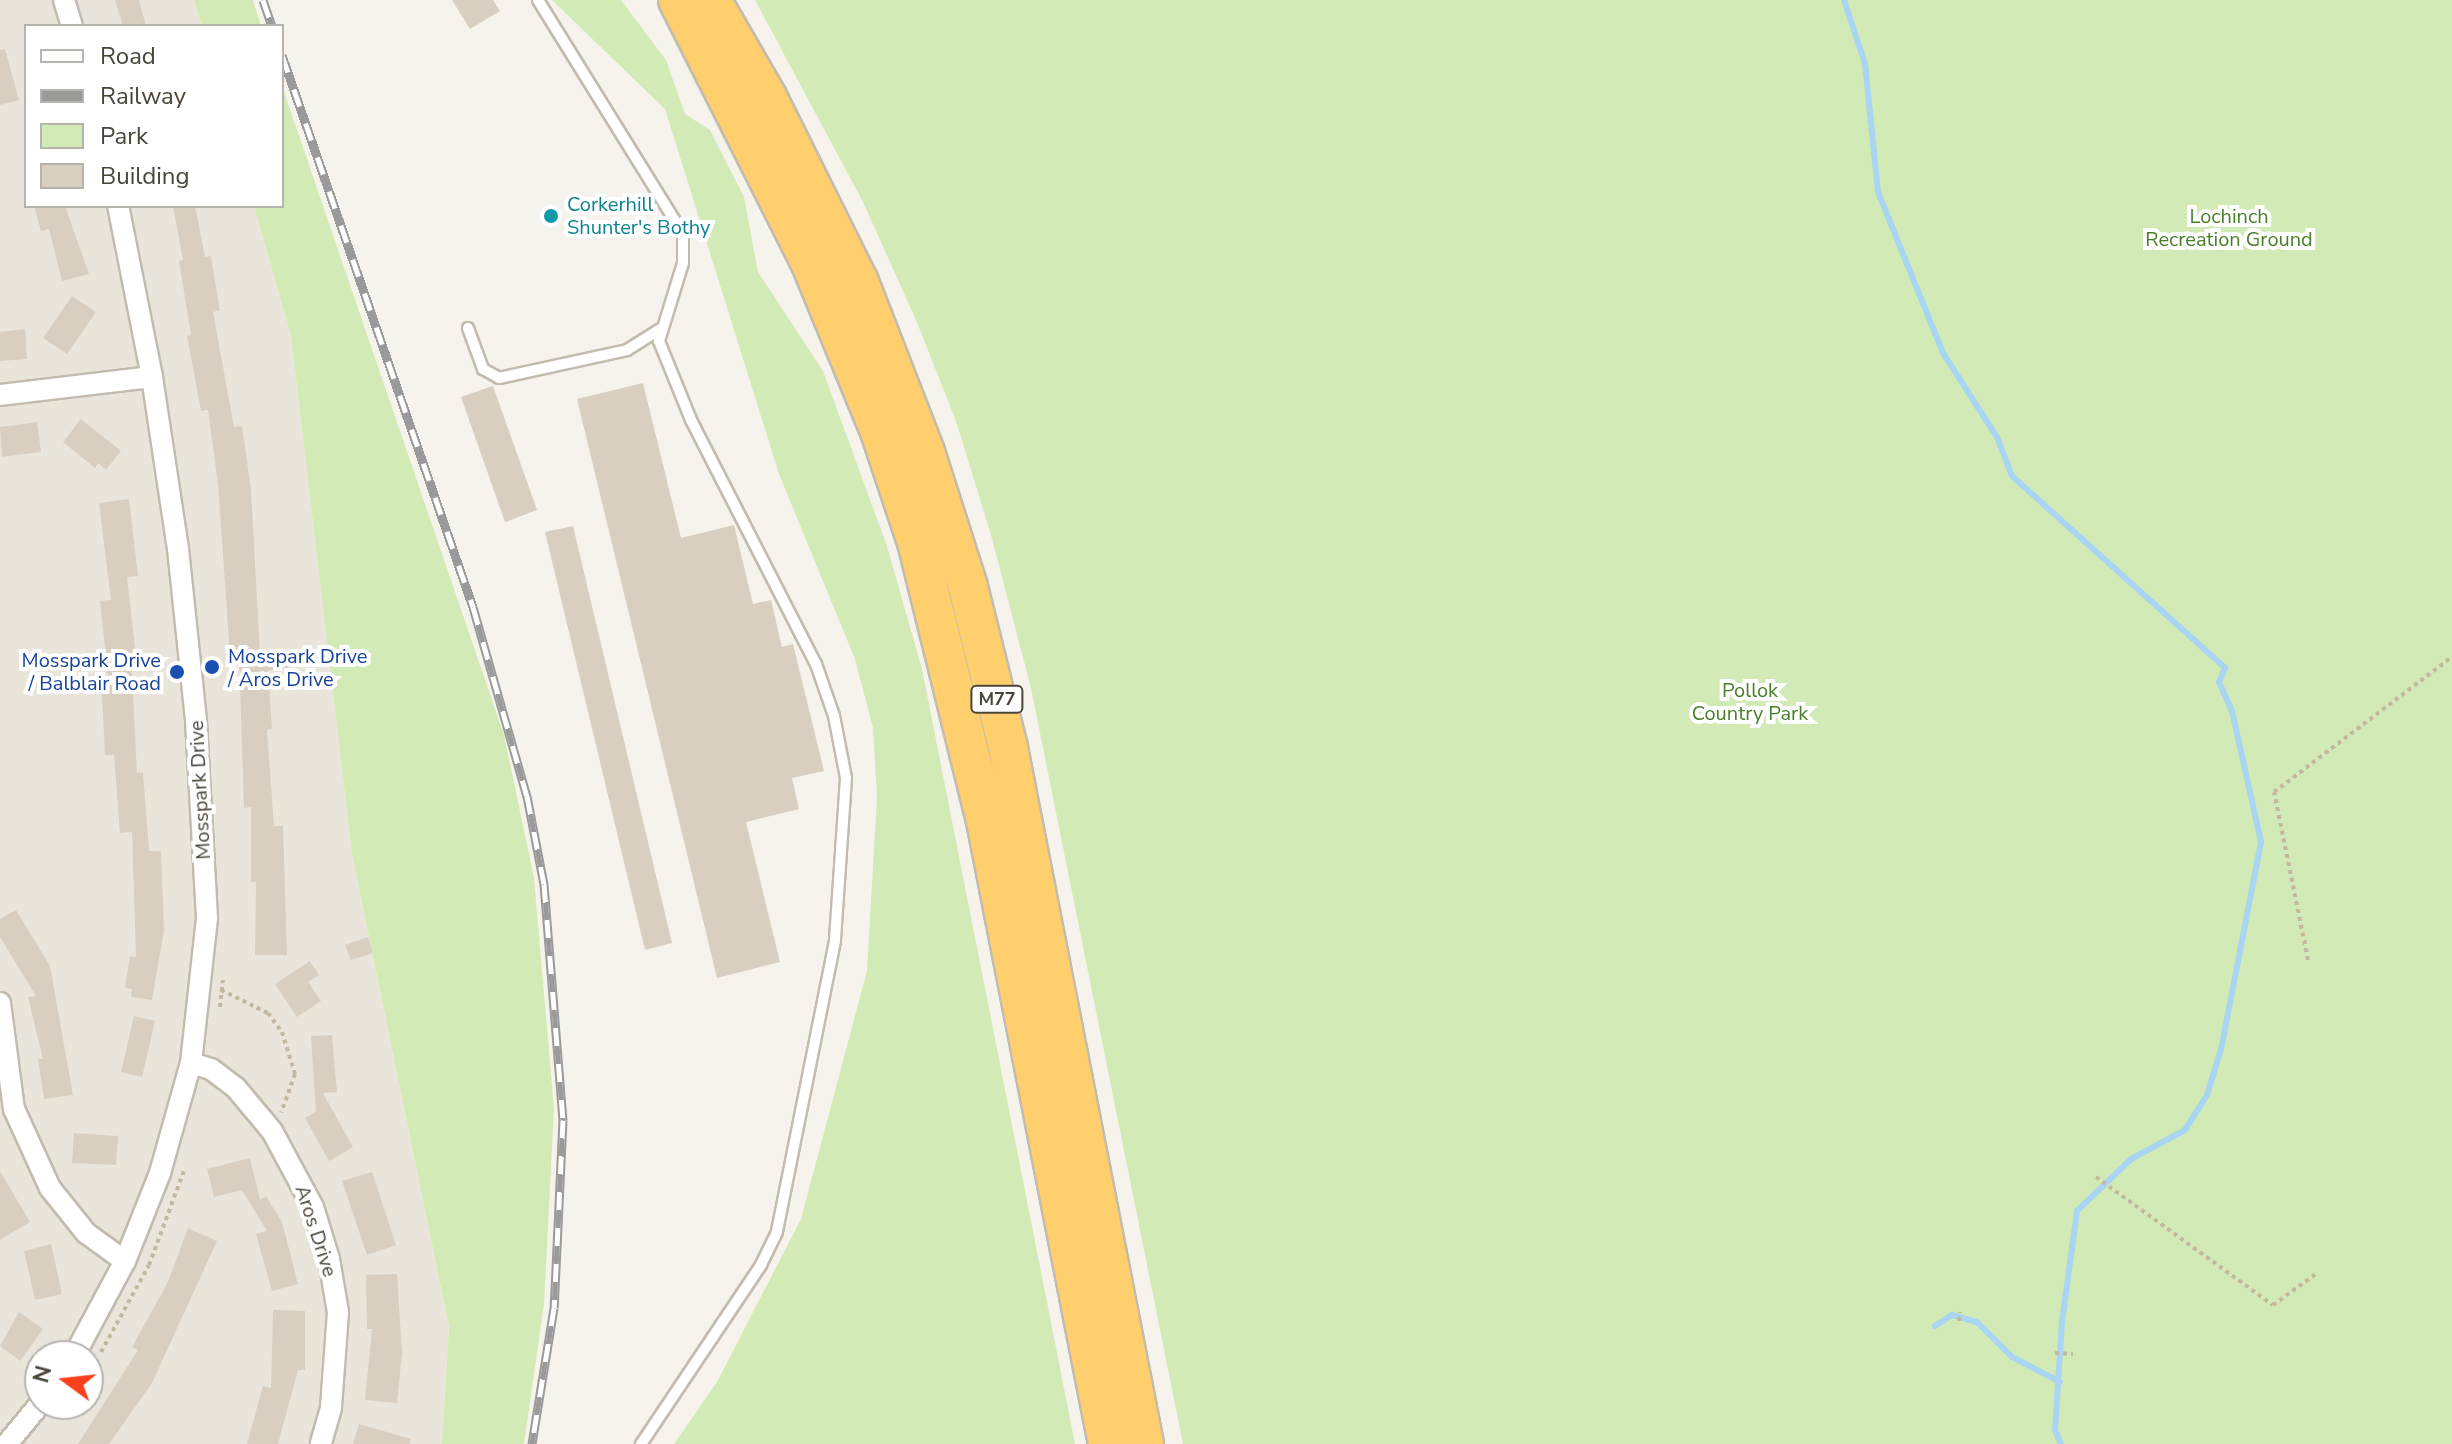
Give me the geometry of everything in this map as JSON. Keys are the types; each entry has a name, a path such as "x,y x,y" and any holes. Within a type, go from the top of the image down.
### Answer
{"highway":[{"name":"M77","path":"678,0 832,310 881,434 925,568 986,821 1108,1444"},
{"name":"M77","path":"711,0 767,97 859,282 915,423 965,575 1008,748 1144,1444"}],"street":[{"path":"64,0 71,24"},
{"name":"Mosspark Drive","path":"83,1340 125,1261 160,1173 191,1063 203,985 207,918 196,720 152,377 118,208"},
{"path":"0,395 152,377"},
{"path":"0,1003 14,1109 50,1188 86,1233 125,1261"},
{"name":"Aros Drive","path":"191,1063 211,1069 236,1088 272,1131 313,1207 336,1299 336,1363 321,1444"},
{"path":"7,1444 27,1420"}],"lane":[{"path":"468,328 483,369 499,378 627,350 659,330 683,263 683,234 538,0"},
{"path":"641,1444 761,1265 777,1232 781,1190 831,967 846,816 844,763 825,689 691,420 659,330"}],"path":[{"path":"2308,960 2274,792 2452,657"},
{"path":"203,985 236,993 268,1013 292,1052 295,1074 272,1131"},
{"path":"2096,1177 2273,1305 2317,1273"},
{"path":"1959,1321 1960,1312"},
{"path":"2055,1353 2073,1354"}],"shaded area":[{"path":"0,0 194,0 201,24 24,24 24,208 255,208 291,336 352,854 449,1327 442,1444 0,1444"}],"green space":[{"path":"194,0 253,0 260,24 201,24"},
{"path":"552,0 621,0 666,60 685,114 710,130 744,197 758,272 823,371 887,546 922,669 1075,1444 674,1444 717,1382 801,1219 867,971 877,797 873,728 855,659 779,474 665,109"},
{"name":"Pollok Country Park","path":"755,0 2452,0 2452,1444 1183,1444 1031,688 991,535 956,421 916,320 863,202"},
{"path":"284,92 504,735 534,878 554,1109 544,1304 524,1444 442,1444 449,1327 352,854 291,336 255,208 284,208"}],"building":[{"path":"115,0 139,0 145,24 122,24"},
{"path":"452,0 493,0 500,11 470,29"},
{"path":"5,49 19,100 0,105 0,50"},
{"path":"35,208 66,208 89,274 62,281 49,229 41,231"},
{"path":"173,208 195,208 205,257 211,256 220,310 213,312 234,427 242,426 251,490 260,654 288,650 289,670 268,670 272,729 267,730 274,826 283,826 287,955 255,955 256,882 251,882 251,807 244,808 239,654 230,654 218,484 208,410 201,411 187,336 191,335 179,261 183,260"},
{"path":"72,296 96,312 67,354 43,338"},
{"path":"25,329 27,359 0,361 0,332"},
{"path":"643,383 681,538 734,525 753,604 771,600 782,647 793,644 824,771 792,778 799,809 746,822 780,962 717,978 577,399"},
{"path":"493,386 537,510 505,522 461,397"},
{"path":"81,419 121,451 106,470 98,463 95,468 63,442"},
{"path":"37,422 41,452 2,457 0,427"},
{"path":"129,499 138,576 127,577 136,657 131,657 137,773 143,772 149,851 161,851 164,931 152,1000 131,997 132,989 125,988 130,956 136,957 132,832 120,833 114,755 105,755 101,676 108,676 100,601 111,600 99,503"},
{"path":"573,526 672,943 645,950 545,532"},
{"path":"16,910 50,966 73,1095 44,1099 38,1059 43,1059 28,997 36,996 0,937 0,919"},
{"path":"368,937 373,953 351,960 345,945"},
{"path":"310,961 319,975 308,982 321,1001 297,1017 275,984"},
{"path":"134,1016 155,1021 142,1077 121,1072"},
{"path":"332,1035 337,1092 323,1093 353,1147 329,1161 305,1118 316,1112 311,1036"},
{"path":"74,1133 118,1136 116,1165 72,1163"},
{"path":"250,1158 260,1200 266,1196 282,1222 298,1284 272,1291 256,1234 267,1231 242,1190 214,1197 207,1169"},
{"path":"0,1171 30,1222 0,1240"},
{"path":"372,1172 396,1245 367,1255 342,1181"},
{"path":"188,1228 217,1241 152,1383 109,1444 78,1444 93,1420 104,1420 104,1403 138,1350 132,1347 168,1282"},
{"path":"51,1244 62,1294 35,1300 24,1251"},
{"path":"397,1274 402,1353 397,1403 365,1400 372,1329 367,1329 366,1275"},
{"path":"273,1310 305,1311 305,1370 298,1370 278,1444 247,1444 263,1386 271,1388"},
{"path":"19,1312 43,1329 35,1340 24,1340 24,1355 20,1361 0,1346"},
{"path":"359,1424 411,1439 410,1444 353,1444"}],"waterway":[{"path":"1844,0 1865,64 1878,192 1943,353 1997,437 2012,476 2225,668 2219,682 2232,711 2261,842 2221,1049 2207,1095 2185,1130 2131,1159 2077,1211 2062,1322 2055,1430 2061,1444"},
{"path":"1935,1326 1952,1315 1977,1322 2012,1357 2060,1382"}],"railway":[{"path":"263,0 271,24"},
{"path":"284,61 473,607 527,796 544,884 563,1120 554,1308 532,1444"}],"place":[{"name":"Corkerhill Shunter's Bothy","path":"551,216"},
{"name":"Mosspark Drive / Aros Drive","path":"212,667"},
{"name":"Mosspark Drive / Balblair Road","path":"177,672"}],"park label":[{"name":"Lochinch Recreation Ground","path":"2229,228"}]}
